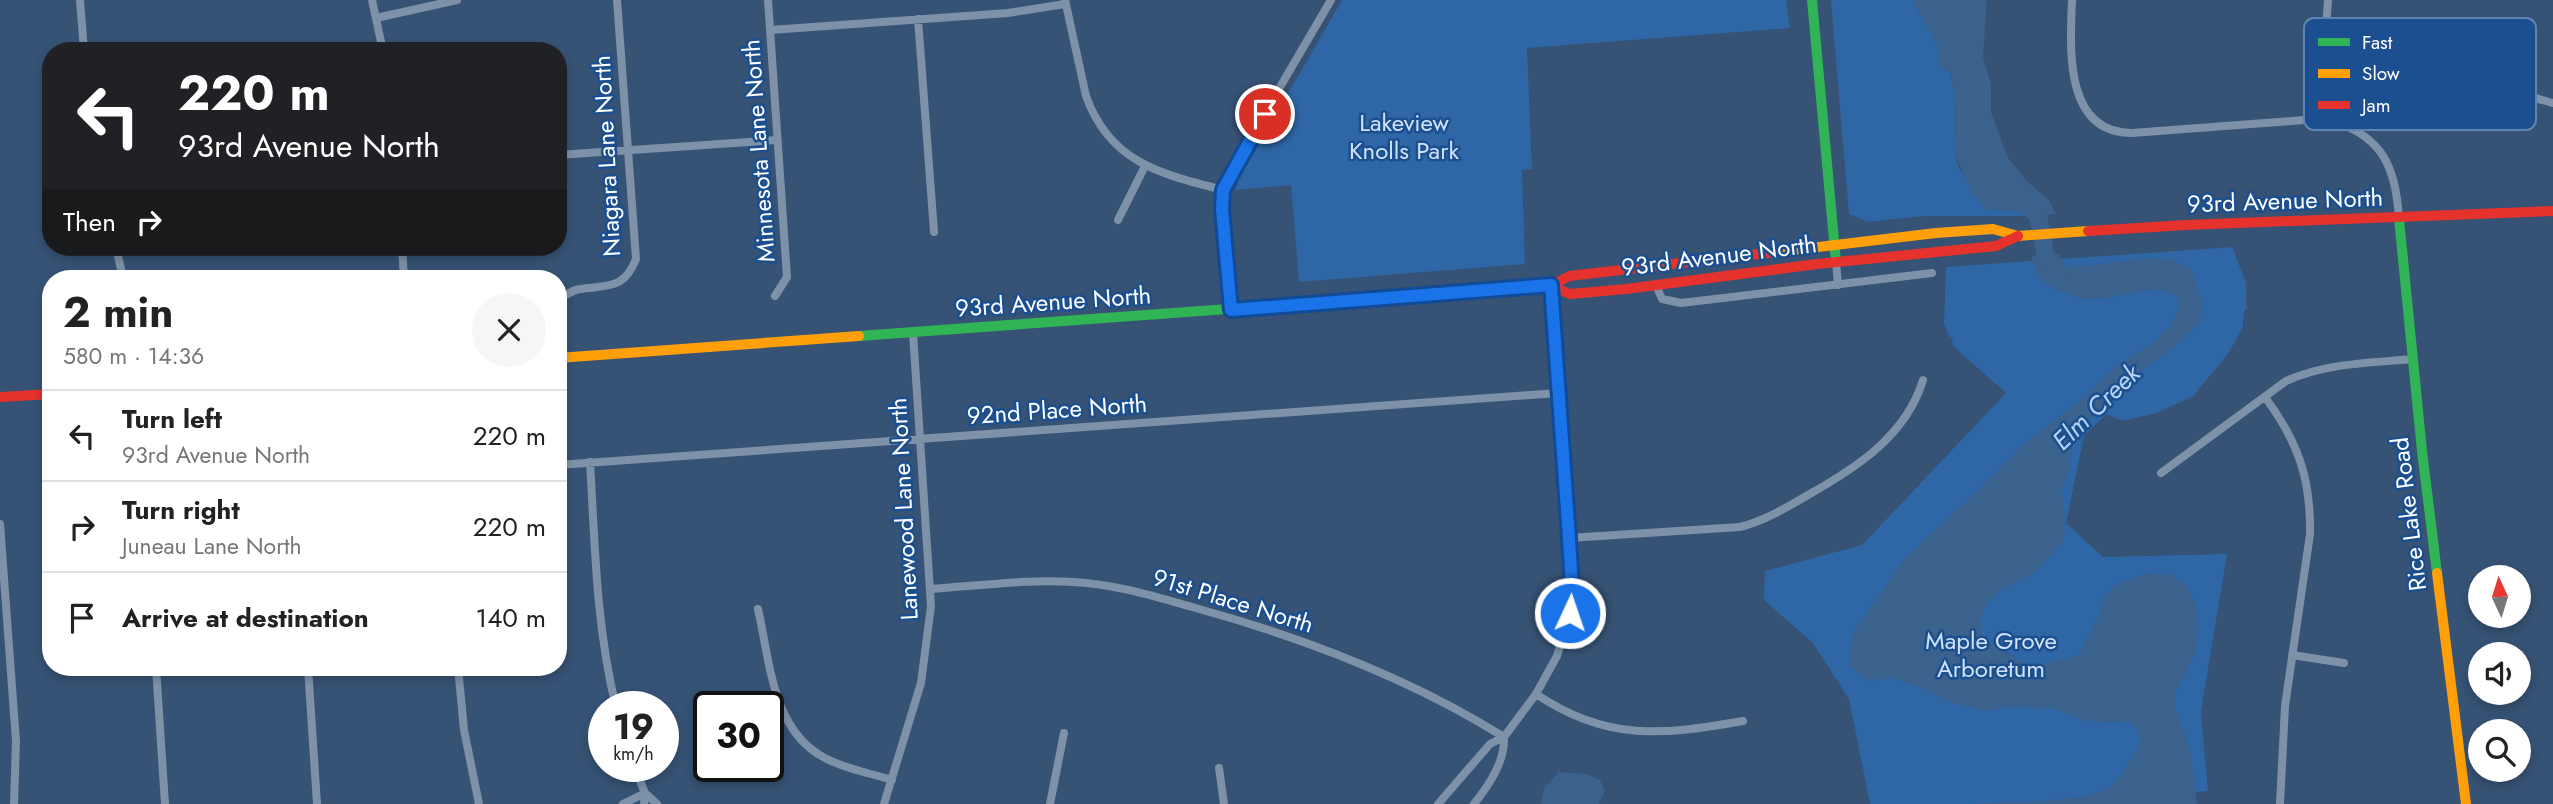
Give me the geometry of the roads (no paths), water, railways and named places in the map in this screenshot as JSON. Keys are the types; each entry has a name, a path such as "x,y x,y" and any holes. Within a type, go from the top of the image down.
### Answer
{"main road":[{"path":"1812,0 1836,262"},
{"name":"93rd Avenue North","path":"1551,285 1570,294 1996,246 2018,236 2066,232 2553,211"},
{"name":"Rice Lake Road","path":"2399,219 2422,451 2466,804"},
{"name":"93rd Avenue North","path":"567,357 1551,285 1569,276 1834,243 1993,229 2018,236"},
{"path":"0,397 42,395"}],"street":[{"path":"80,0 83,42"},
{"path":"372,0 381,42"},
{"path":"376,18 457,0"},
{"name":"Niagara Lane North","path":"567,294 576,289 616,284 626,278 632,269 636,249 617,0"},
{"name":"Minnesota Lane North","path":"768,0 787,277 775,296"},
{"path":"1231,310 1222,209 1223,190 1331,0"},
{"path":"2073,0 2074,69 2084,110 2098,124 2120,133 2304,120"},
{"path":"2327,18 2328,0"},
{"path":"770,30 1009,13 1065,2 1090,109 1114,144 1145,166 1173,177 1223,190"},
{"path":"918,19 934,232"},
{"path":"2536,98 2553,103"},
{"path":"2356,130 2378,148 2386,160 2396,183 2399,219"},
{"path":"567,154 777,140"},
{"path":"1118,220 1145,166"},
{"path":"1836,262 1838,285"},
{"path":"1656,285 1662,299 1681,303 1932,273"},
{"path":"1437,804 1490,744 1504,737 1536,694 1557,656 1570,613 1572,587 1551,285"},
{"name":"Lanewood Lane North","path":"884,804 921,683 929,627 930,589 913,333"},
{"path":"2161,472 2286,382 2308,371 2347,364 2413,359"},
{"path":"1569,538 1740,527 1758,522 1816,491 1872,454 1912,410 1923,380"},
{"name":"92nd Place North","path":"567,464 1558,393"},
{"path":"2265,397 2295,446 2310,498 2310,534 2284,716 2280,804"},
{"path":"590,462 599,615 612,691"},
{"path":"0,524 5,653 16,741 14,804"},
{"name":"91st Place North","path":"930,589 1072,582 1102,584 1138,592 1274,630 1391,676 1437,698 1504,737"},
{"path":"758,609 778,696 784,715 794,732 824,758 892,780"},
{"path":"2292,655 2344,663"},
{"path":"157,676 165,804"},
{"path":"309,676 317,804"},
{"path":"459,676 464,730 479,804"},
{"path":"1536,694 1580,718 1627,731 1674,731 1743,721"},
{"path":"1050,804 1064,733"},
{"path":"1474,804 1486,788 1505,752 1504,737"},
{"path":"1219,768 1224,804"},
{"path":"641,782 645,793 657,804"},
{"path":"623,804 645,793"},
{"path":"644,804 645,793"}],"water":[{"path":"1912,0 1987,0 1983,57 1991,84 1991,112 2008,158 2027,181 2049,200 2056,214 2023,216 2022,211 1987,210 1971,192 1955,154 1951,73 1937,63 1939,47"},
{"path":"2058,254 2067,268 2149,258 2173,260 2190,269 2195,280 2202,302 2200,322 2174,347 2121,385 2101,411 2084,422 2074,433 2069,471 2062,488 2065,531 2063,542 2033,574 1999,591 1986,604 1980,619 1982,640 2009,653 2029,668 2079,655 2101,612 2104,597 2115,585 2149,573 2171,575 2188,587 2197,608 2199,629 2196,652 2176,691 2175,708 2190,751 2197,804 1971,804 2044,801 2099,792 2111,786 2124,771 2137,750 2138,732 2129,721 2109,723 2083,720 2056,709 2008,707 1984,711 1951,702 1920,687 1892,678 1867,681 1850,666 1851,638 1855,630 1906,557 2021,447 2088,394 2112,370 2154,342 2170,326 2177,313 2178,298 2168,292 2146,290 2088,299 2071,296 2051,287 2039,276 2032,256"},
{"path":"1559,772 1587,774 1600,780 1605,791 1599,804 1541,804 1544,788"}],"waterway":[{"name":"Elm Creek","path":"2020,200 2038,215 2046,257 2060,272"}],"park label":[{"name":"Lakeview Knolls Park","path":"1404,137"},
{"name":"Maple Grove Arboretum","path":"1991,655"}]}
